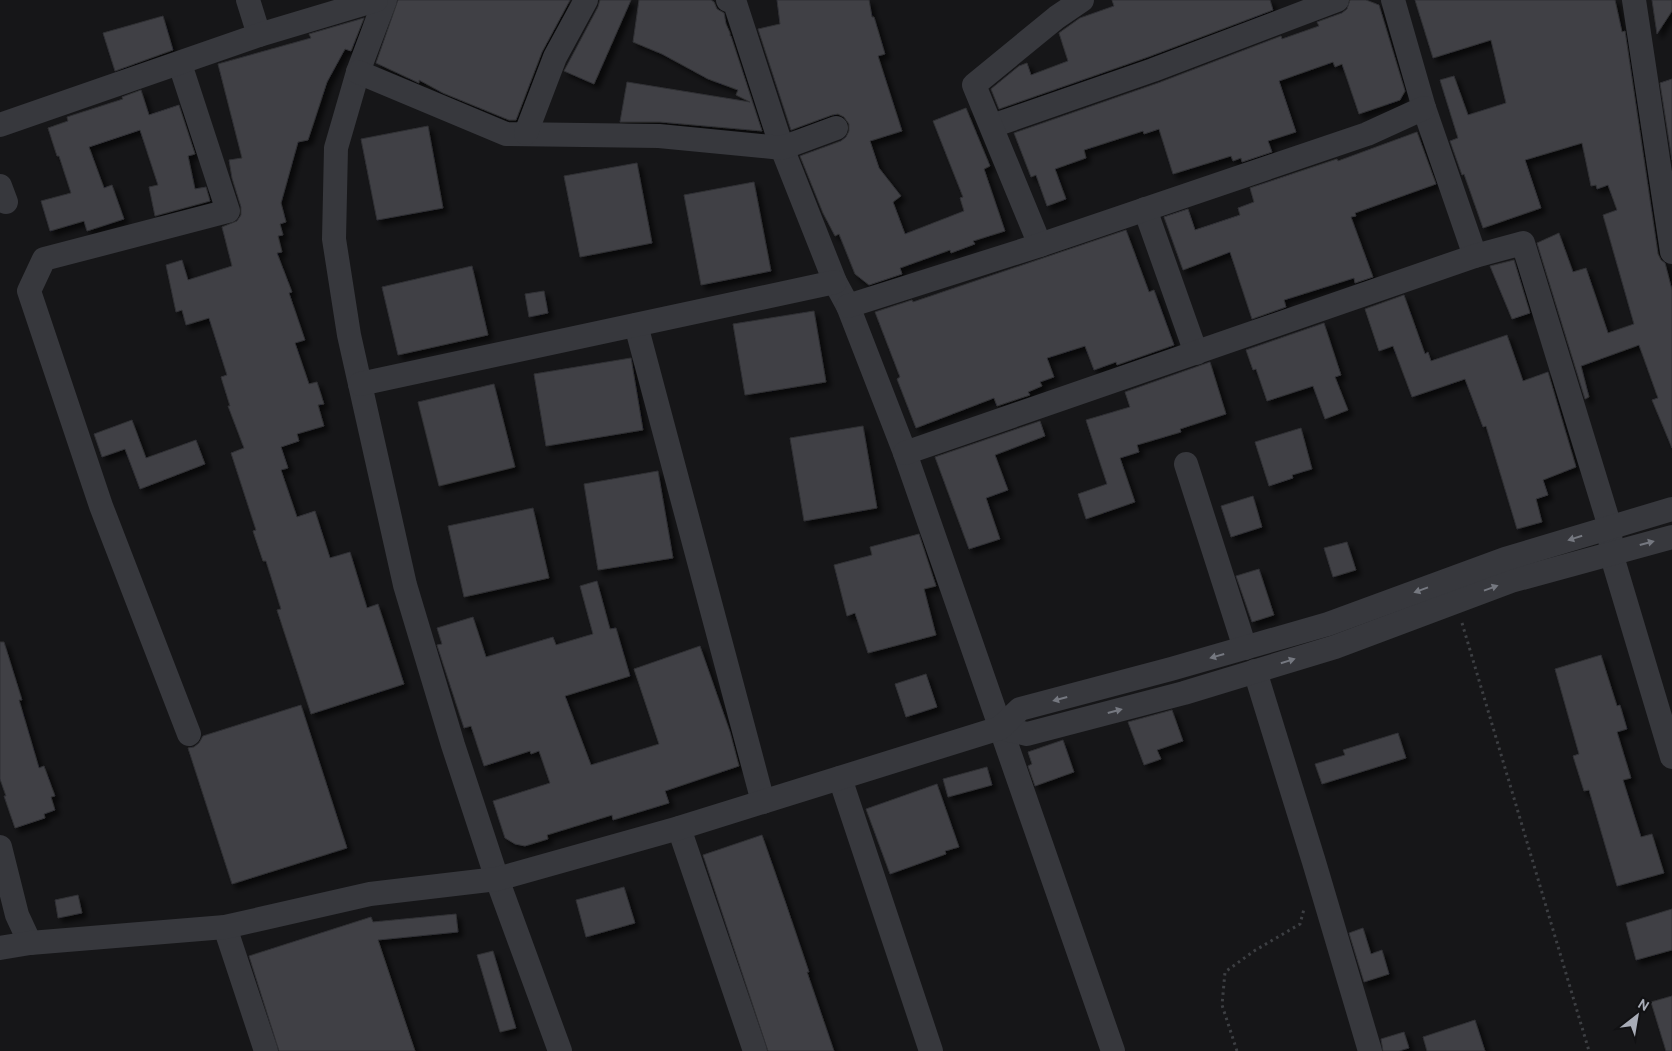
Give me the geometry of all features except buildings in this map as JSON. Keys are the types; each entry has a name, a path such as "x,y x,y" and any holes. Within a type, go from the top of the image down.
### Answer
{"street":[{"path":"248,0 259,35"},
{"path":"0,125 259,35 376,0"},
{"path":"386,0 358,72 336,148 334,239 349,335 405,585 453,745 497,879 560,1051"},
{"path":"526,133 555,57 586,0"},
{"path":"1040,244 974,85 1082,0"},
{"path":"992,126 1153,70 1337,0"},
{"path":"1393,0 1424,108 1475,256"},
{"path":"1634,0 1672,252"},
{"path":"733,1 782,148 835,282 848,306 905,453 1113,1051"},
{"path":"180,64 228,211 44,259 29,292 101,506 189,734"},
{"path":"358,72 506,134 659,136 782,148 836,128"},
{"path":"848,306 1040,244 1367,134 1424,108"},
{"path":"1145,209 1196,353"},
{"path":"905,453 1475,256 1523,243 1610,528 1611,553 1672,757"},
{"path":"360,384 835,282"},
{"path":"636,325 763,802"},
{"path":"1186,464 1245,648"},
{"path":"0,948 30,943 225,927 370,894 497,879 679,828 1000,728 1020,709 1328,624 1505,559 1672,509"},
{"path":"1000,728 1027,734 1184,693 1335,647 1511,581 1672,536"},
{"path":"1255,671 1370,1051"},
{"path":"840,778 931,1051"},
{"path":"679,828 755,1051"},
{"path":"0,847 17,915 30,943"},
{"path":"225,927 266,1051"}],"path":[{"path":"1456,601 1588,1051"},
{"path":"1237,1051 1222,1005 1225,972 1254,951 1300,924 1304,906"}]}
